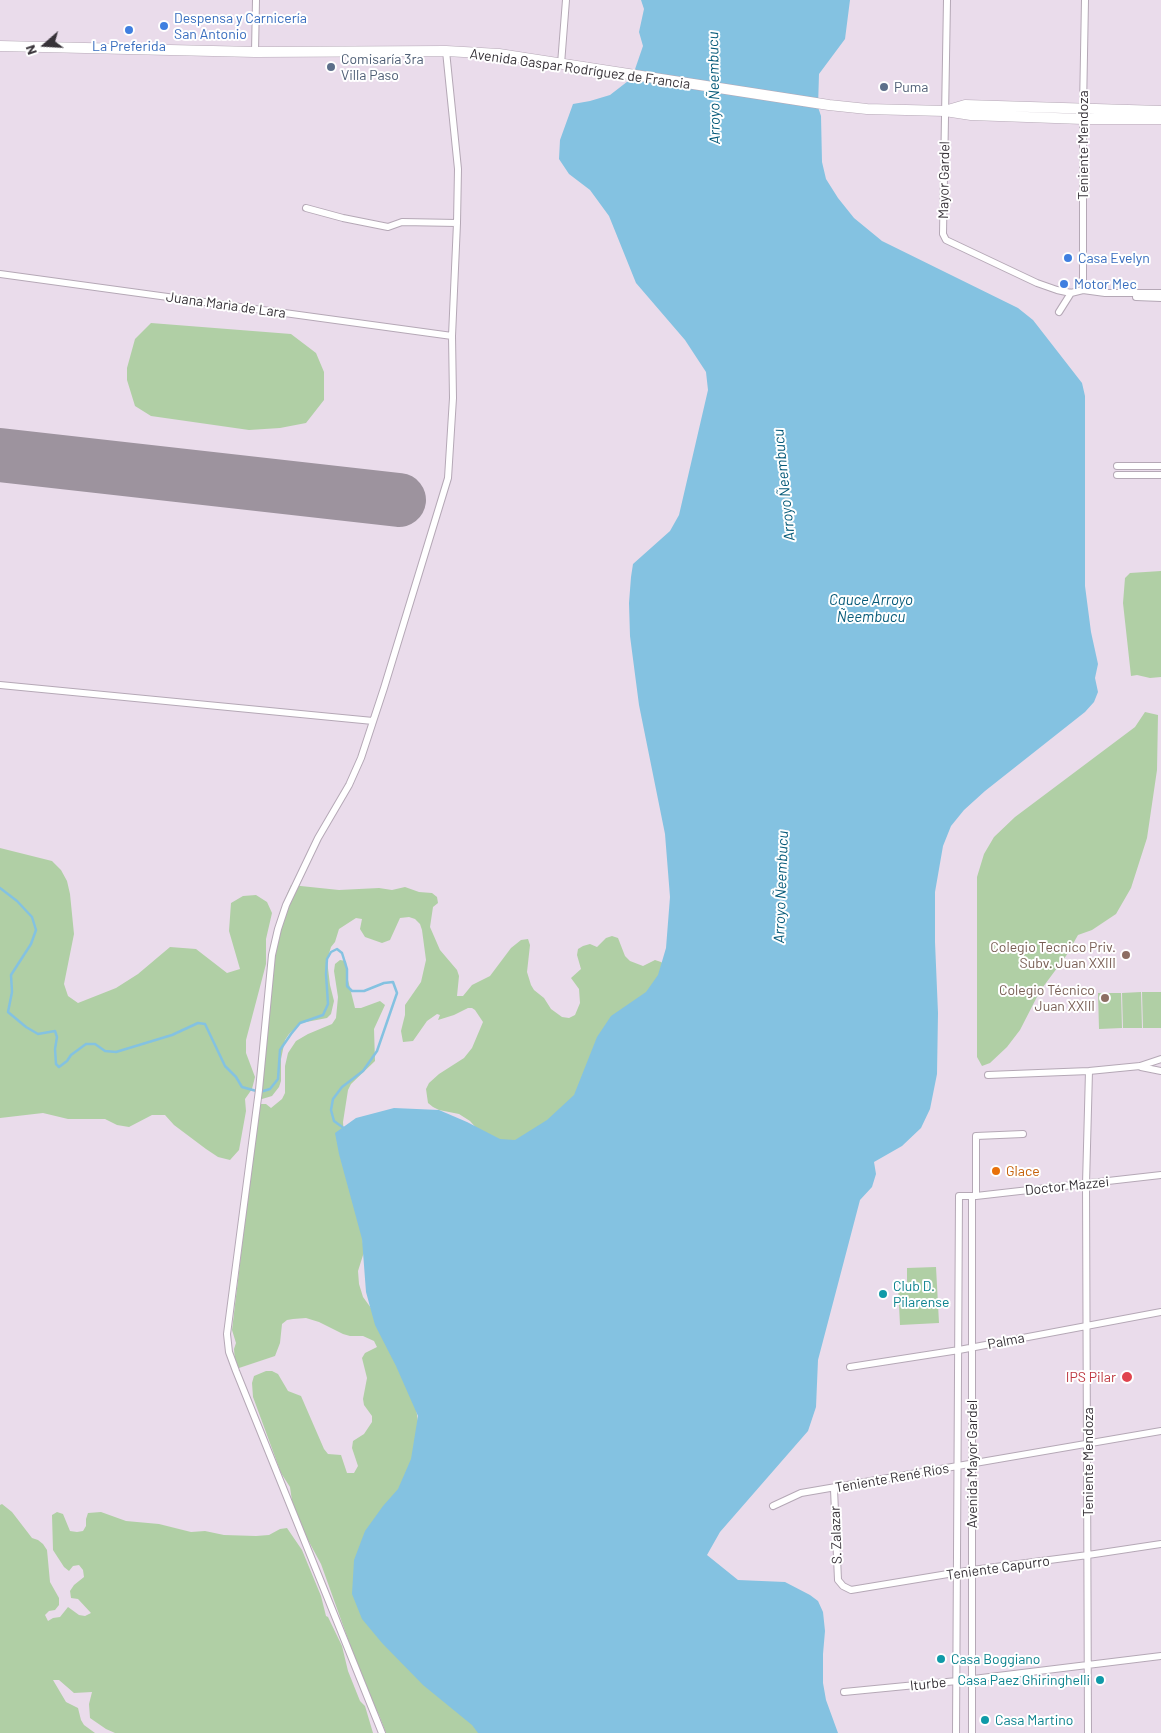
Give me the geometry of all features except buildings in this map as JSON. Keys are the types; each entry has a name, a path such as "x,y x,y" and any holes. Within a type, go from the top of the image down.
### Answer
{"main road":[{"name":"Avenida Gaspar Rodríguez de Francia","path":"0,46 255,52 446,51 499,54 829,106 945,111 971,115 1083,114"},
{"path":"1083,114 1161,111"},
{"path":"1083,114 1161,119"}],"street":[{"path":"255,52 256,0"},
{"path":"562,64 566,0"},
{"name":"Mayor Gardel","path":"948,0 943,234 946,240 1037,283 1071,293"},
{"name":"Teniente Mendoza","path":"1083,290 1085,0"},
{"path":"382,1733 229,1352 227,1334 259,1090 272,955 278,929 286,905 314,846 349,785 361,758 448,478 458,169 446,51"},
{"path":"306,208 388,227 402,222 457,223"},
{"name":"Juana Marìa de Lara","path":"0,274 452,336"},
{"path":"1083,290 1106,297 1161,298"},
{"path":"1059,312 1071,293 1083,290 1105,293 1161,293"},
{"path":"1117,466 1161,466"},
{"path":"1117,475 1161,475"},
{"path":"0,685 373,721"},
{"path":"988,1075 1089,1071 1140,1066 1161,1059"},
{"path":"1140,1066 1161,1071"},
{"name":"Teniente Mendoza","path":"1088,1733 1086,1184 1089,1071"},
{"name":"Avenida Mayor Gardel","path":"972,1733 972,1348 976,1136 1023,1134"},
{"name":"Doctor Mazzei","path":"959,1196 974,1196 1161,1175"},
{"name":"Avenida Mayor Gardel","path":"956,1733 959,1196"},
{"name":"Palma","path":"850,1367 972,1348 1161,1312"},
{"name":"Teniente René Ríos","path":"773,1506 802,1494 1161,1431"},
{"name":"S. Zalazar","path":"834,1489 838,1580"},
{"name":"Teniente Capurro","path":"838,1580 842,1586 851,1590 972,1570 1161,1544"},
{"name":"Iturbe","path":"844,1692 957,1681 1161,1656"}],"green space":[{"path":"151,323 291,334 316,353 324,372 324,400 306,423 280,428 249,430 151,416 135,406 127,380 127,368 135,339"},
{"path":"1161,571 1161,677 1131,676 1123,603 1125,578 1130,573"},
{"path":"1145,712 1158,715 1157,770 1147,838 1131,888 1116,914 1092,930 1078,935 1066,956 1040,991 1020,1030 1007,1047 990,1063 982,1066 977,1057 977,877 984,854 994,837 1015,817 1135,727"},
{"path":"0,848 52,861 61,870 67,881 74,934 64,984 68,996 78,1003 116,988 138,974 170,947 196,949 227,973 240,969 229,931 231,903 243,896 256,895 267,902 272,913 266,939 266,964 246,1040 246,1053 255,1077 252,1089 245,1099 246,1111 239,1150 230,1160 218,1157 206,1149 174,1125 165,1115 152,1115 129,1127 117,1125 105,1119 68,1119 43,1113 0,1118"},
{"path":"291,885 339,890 379,888 392,890 405,887 419,892 432,893 437,897 438,903 433,907 430,927 440,950 457,970 459,976 457,996 463,996 472,985 490,976 511,948 521,940 528,939 530,945 527,972 531,985 544,998 551,1009 562,1017 569,1018 575,1015 580,1003 579,989 571,978 581,969 577,955 578,949 583,946 590,944 597,947 606,938 612,936 618,938 625,956 630,961 643,966 655,960 666,966 587,1095 513,1146 478,1130 470,1121 459,1114 439,1110 428,1103 426,1089 429,1083 439,1074 464,1058 472,1048 483,1022 472,1008 438,1020 440,1015 437,1014 427,1021 413,1041 403,1042 401,1031 405,1015 405,1005 421,982 426,960 420,924 415,919 409,917 400,918 390,940 382,943 365,937 360,929 362,919 356,918 339,929 327,960 334,1001 331,1014 327,1018 301,1023 289,1034 285,1040 281,1059 281,1081 279,1087 272,1096 262,1099 259,1098 271,966 287,894"},
{"path":"340,960 346,961 348,980 355,1008 361,1008 380,1001 385,1005 374,1029 375,1061 351,1084 348,1090 343,1122 344,1136 353,1165 364,1252 358,1271 359,1284 363,1297 371,1308 416,1408 419,1428 396,1654 414,1675 500,1733 386,1733 367,1692 321,1564 301,1527 292,1501 290,1487 281,1473 253,1397 252,1383 254,1376 266,1371 278,1374 288,1391 301,1396 324,1449 328,1454 341,1455 347,1473 354,1473 358,1466 352,1448 353,1441 364,1434 372,1422 372,1416 364,1405 363,1399 367,1378 362,1358 365,1353 377,1347 374,1341 363,1336 343,1334 306,1318 293,1319 287,1320 282,1324 280,1343 275,1356 239,1368 235,1362 234,1349 236,1343 232,1330 259,1104 266,1104 271,1108 282,1099 285,1093 285,1066 288,1053 296,1041 332,1024 336,1018 338,997 334,971 335,964"},
{"path":"1141,992 1142,1028 1123,1028 1122,993"},
{"path":"1142,992 1161,992 1161,1028 1143,1028"},
{"path":"1098,993 1121,993 1122,1028 1099,1029"},
{"path":"936,1267 939,1323 900,1325 898,1285 907,1285 907,1268"},
{"path":"2,1504 12,1512 32,1538 43,1544 47,1550 50,1582 59,1598 59,1605 55,1610 49,1611 45,1615 48,1621 60,1617 68,1607 79,1615 85,1616 91,1613 78,1599 71,1598 70,1591 84,1577 83,1570 79,1565 73,1566 69,1571 64,1567 53,1550 52,1515 57,1512 63,1514 70,1531 77,1532 83,1531 86,1526 88,1513 101,1512 126,1521 159,1524 191,1532 205,1531 224,1535 269,1535 280,1529 287,1528 302,1550 321,1596 326,1616 342,1646 348,1671 360,1701 365,1706 373,1733 115,1733 90,1718 89,1704 92,1692 74,1693 59,1680 53,1680 66,1702 78,1708 84,1725 95,1733 0,1733 0,1505"}],"water":[{"name":"Cauce Arroyo Ñeembucu","path":"641,0 850,0 845,39 819,74 818,107 821,116 822,162 826,179 854,218 882,241 1018,308 1033,320 1082,383 1085,396 1085,586 1091,632 1098,664 1095,678 1098,692 1094,702 1085,712 985,791 964,810 951,826 943,846 935,892 938,1013 937,1074 930,1109 921,1128 902,1146 874,1162 876,1174 872,1187 860,1200 818,1360 816,1407 808,1431 720,1532 707,1555 738,1580 785,1582 818,1601 823,1612 825,1631 823,1683 826,1700 838,1733 478,1733 472,1725 423,1685 382,1643 362,1619 352,1594 354,1560 365,1531 398,1489 411,1459 418,1416 375,1325 366,1292 362,1239 335,1133 356,1118 394,1108 439,1110 500,1139 515,1140 547,1120 574,1095 597,1037 611,1016 646,992 658,975 666,948 670,897 665,834 639,705 630,636 629,603 633,564 670,531 679,515 708,390 706,372 685,340 636,283 609,216 590,190 569,174 559,159 560,140 573,104 610,95 632,78 643,46 639,32 644,9"}],"waterway":[{"path":"0,888 17,901 32,917 36,930 31,944 11,975 12,992 8,1012 38,1034 55,1031 57,1037 55,1049 56,1064 59,1067 86,1044 95,1044 105,1051 116,1052 172,1035 198,1023 205,1024 225,1066 236,1077 242,1087 260,1092 270,1089 278,1079 280,1050 291,1034 300,1023 323,1015 328,1004 326,974 327,959 331,952 337,949 342,953 347,969 347,986 352,991 364,991 384,983 393,982 397,993 377,1051 363,1071 342,1087 333,1099 331,1110 334,1121 345,1129"}],"runway":[{"path":"0,455 399,500"}],"place":[{"name":"Despensa y Carnicería San Antonio","path":"164,26"},
{"name":"La Preferida","path":"129,30"},
{"name":"Comisaría 3ra Villa Paso","path":"331,67"},
{"name":"Puma","path":"884,87"},
{"name":"Casa Evelyn","path":"1068,258"},
{"name":"Motor Mec","path":"1064,284"},
{"name":"Colegio Tecnico Priv. Subv. Juan XXIII","path":"1126,955"},
{"name":"Colegio Técnico Juan XXIII","path":"1105,998"},
{"name":"Glace","path":"996,1171"},
{"name":"Club D. Pilarense","path":"883,1294"},
{"name":"IPS Pilar","path":"1127,1377"},
{"name":"Casa Boggiano","path":"941,1659"},
{"name":"Casa Paez Ghiringhelli","path":"1100,1680"},
{"name":"Casa Martino","path":"985,1720"}],"water label":[{"name":"Arroyo Ñeembucu","path":"714,88"},
{"name":"Arroyo Ñeembucu","path":"784,485"},
{"name":"Arroyo Ñeembucu","path":"781,887"}]}
